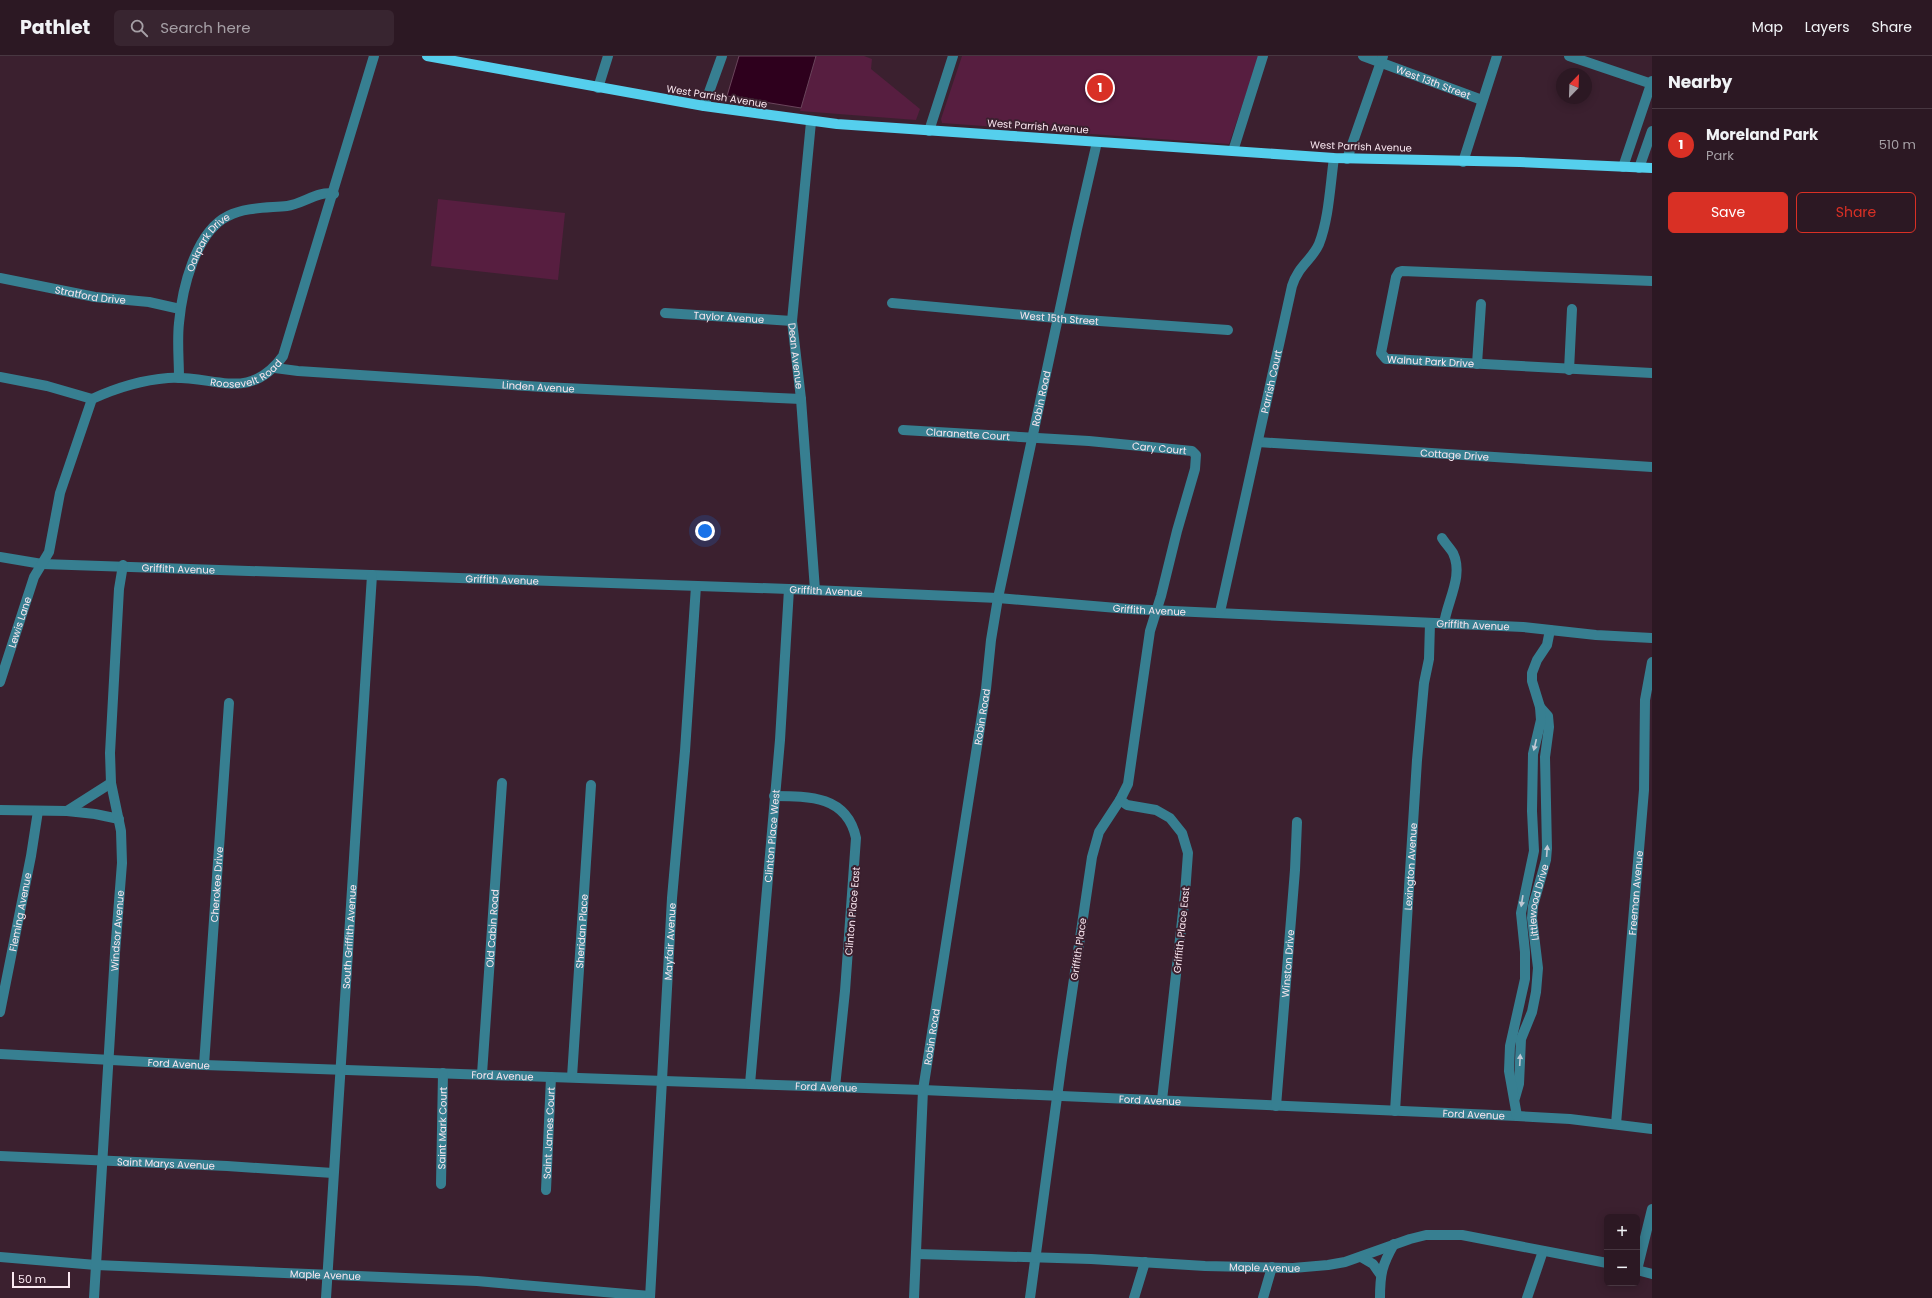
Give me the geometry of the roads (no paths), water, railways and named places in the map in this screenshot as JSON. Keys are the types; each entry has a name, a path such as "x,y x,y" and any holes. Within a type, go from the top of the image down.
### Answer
{"main road":[{"name":"West Parrish Avenue","path":"427,56 598,88 811,122 1347,159 1652,168"}],"street":[{"name":"Roosevelt Road","path":"92,399 106,392 142,382 179,378 239,384 261,378 275,368 283,356 334,194 374,56"},
{"path":"598,88 608,56"},
{"path":"704,106 722,56"},
{"path":"929,131 953,56"},
{"path":"1233,151 1263,56"},
{"name":"West 13th Street","path":"1363,56 1382,59 1482,100"},
{"path":"1463,162 1497,56"},
{"path":"1569,56 1652,83 1624,167"},
{"path":"1347,159 1382,59"},
{"name":"Dean Avenue","path":"811,122 792,321 801,399 815,590"},
{"path":"1639,168 1652,131"},
{"name":"Robin Road","path":"914,1298 924,1090 986,689 991,640 998,598 1033,438 1057,318 1097,142"},
{"name":"Parrish Court","path":"1220,612 1292,286 1299,269 1314,252 1320,238 1327,211 1334,158"},
{"name":"Oakpark Drive","path":"179,378 180,309 198,250 210,230 218,222 236,212 289,206 323,193 334,194"},
{"name":"Walnut Park Drive","path":"1652,281 1399,272 1394,284 1382,349 1383,356 1391,359 1569,370 1652,373"},
{"name":"Stratford Drive","path":"0,278 95,297 149,302 180,309"},
{"name":"West 15th Street","path":"892,303 1057,318 1228,330"},
{"path":"1477,364 1481,304"},
{"path":"1569,370 1572,309"},
{"name":"Taylor Avenue","path":"665,313 792,321"},
{"name":"Linden Avenue","path":"275,368 298,371 543,387 801,399"},
{"path":"0,377 53,387 92,399 60,493 49,552 42,564"},
{"name":"Claranette Court","path":"903,430 1033,438"},
{"name":"Cary Court","path":"1033,438 1176,448 1195,452 1195,469 1177,531 1165,584 1156,610"},
{"name":"Cottage Drive","path":"1258,442 1652,467"},
{"path":"1442,538 1453,554 1457,568 1456,581 1445,612 1444,624"},
{"name":"Griffith Avenue","path":"0,557 42,564 123,565 998,598 1156,610 1523,627 1652,638"},
{"name":"Lewis Lane","path":"0,682 34,576 42,564"},
{"name":"Windsor Avenue","path":"94,1298 123,846 119,819 110,783 110,753 119,589 123,565"},
{"name":"South Griffith Avenue","path":"326,1298 332,1173 372,575"},
{"name":"Mayfair Avenue","path":"650,1297 672,898 685,751 696,586"},
{"name":"Clinton Place West","path":"750,1084 774,796 789,589"},
{"name":"Griffith Place","path":"1030,1298 1092,857 1099,832 1120,800 1128,784 1150,631 1156,610"},
{"name":"Lexington Avenue","path":"1395,1111 1417,760 1424,683 1430,650 1430,623"},
{"name":"Littlewood Drive","path":"1517,1116 1509,1071 1510,1046 1525,979 1525,952 1521,913 1534,851 1532,811 1533,754 1541,720 1540,707 1532,681 1532,673 1537,660 1547,645 1550,630"},
{"name":"Freeman Avenue","path":"1616,1124 1644,790 1645,700 1652,662"},
{"name":"Cherokee Drive","path":"204,1065 229,703"},
{"name":"Littlewood Drive","path":"1515,1099 1519,1084 1521,1039 1532,1012 1536,992 1538,968 1532,918 1533,906 1546,860 1547,848 1545,757 1549,727 1548,716 1540,707"},
{"path":"67,811 110,783"},
{"name":"Old Cabin Road","path":"482,1074 502,783"},
{"name":"Sheridan Place","path":"572,1077 591,785"},
{"name":"Clinton Place East","path":"774,796 820,799 838,807 851,821 856,838 845,991 835,1087"},
{"name":"Griffith Place East","path":"1120,800 1127,805 1156,810 1170,818 1182,833 1188,853 1185,894 1162,1100"},
{"path":"0,810 67,811 96,814 119,819"},
{"name":"Fleming Avenue","path":"0,1012 31,856 38,811"},
{"name":"Winston Drive","path":"1276,1106 1295,870 1297,822"},
{"name":"Ford Avenue","path":"0,1054 204,1065 924,1090 1517,1116 1616,1124 1652,1129"},
{"name":"Saint Mark Court","path":"441,1184 443,1073"},
{"name":"Saint James Court","path":"546,1190 551,1076"},
{"name":"Saint Marys Avenue","path":"0,1156 102,1162 227,1166 332,1173"},
{"path":"1640,1258 1652,1209"},
{"name":"Maple Avenue","path":"916,1254 1036,1257 1205,1266 1328,1266 1362,1257 1410,1239 1444,1234 1462,1235 1604,1262"},
{"path":"1380,1298 1380,1274 1383,1262 1394,1244"},
{"path":"1527,1298 1543,1251"},
{"path":"1362,1257 1373,1264 1380,1274"},
{"name":"Maple Avenue","path":"0,1258 96,1265 477,1281 650,1297"},
{"path":"1134,1298 1146,1262"},
{"path":"1263,1298 1272,1267"},
{"path":"1640,1271 1652,1274"}],"place":[{"name":"Moreland Park","path":"1100,88"}]}
